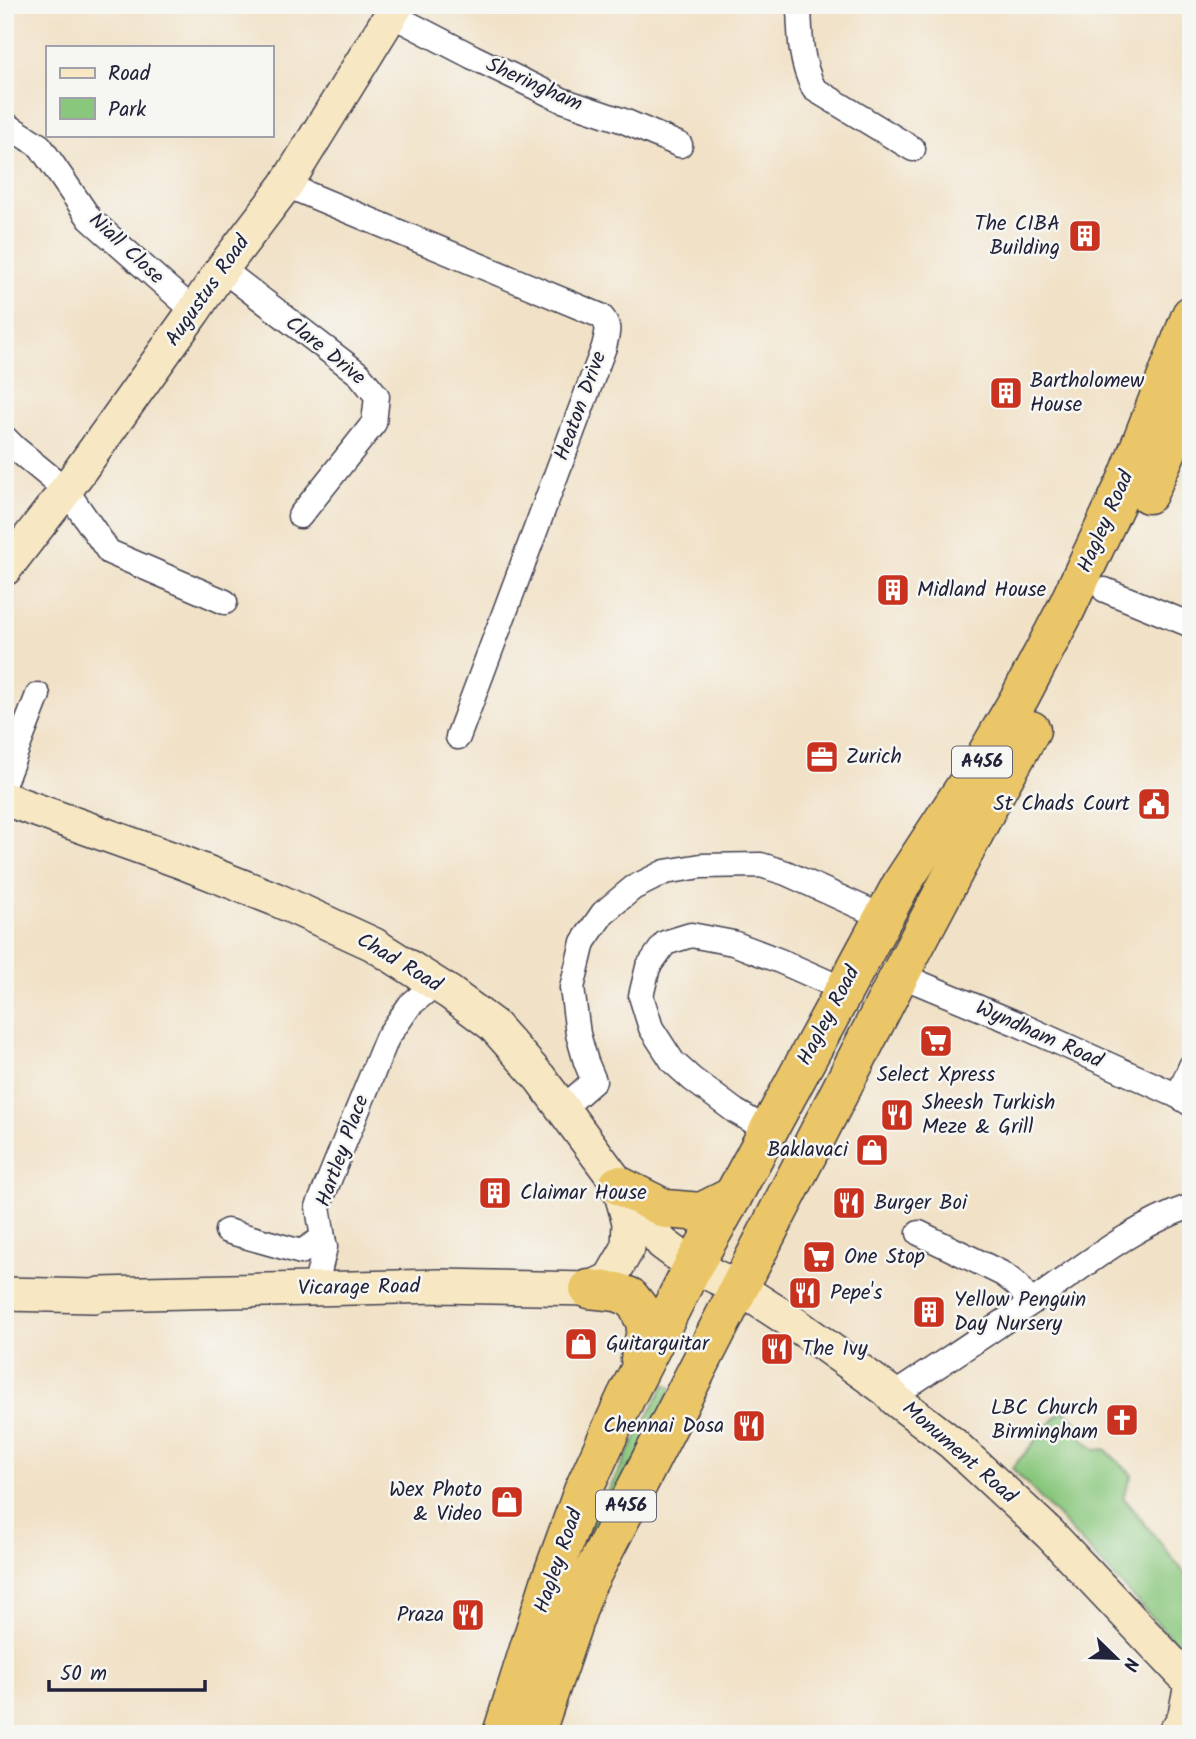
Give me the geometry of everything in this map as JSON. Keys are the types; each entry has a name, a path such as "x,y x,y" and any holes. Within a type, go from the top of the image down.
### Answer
{"highway":[{"name":"Hagley Road","path":"536,1734 568,1584 583,1491 609,1434 693,1266 769,1131 883,917 986,755 1071,601 1127,479 1191,315"},
{"name":"Hagley Road","path":"502,1734 568,1584 739,1288 997,790 1105,590 1189,405"},
{"path":"844,989 861,997 898,980"},
{"path":"618,1185 666,1209 701,1212 733,1196"},
{"path":"609,1434 647,1408 691,1331 739,1288"},
{"path":"589,1289 617,1292 630,1297 638,1307 647,1326 635,1379"}],"main road":[{"name":"Augustus Road","path":"5,569 286,185 395,10"},
{"path":"1127,479 1189,405"},
{"name":"Chad Road","path":"5,799 179,861 275,899 373,944 435,984 493,1025 540,1078 662,1243 693,1266"},
{"path":"589,1289 610,1279 628,1248 629,1222 618,1185"},
{"name":"Monument Road","path":"693,1266 739,1288 836,1353 952,1443 1050,1534 1191,1684"},
{"name":"Vicarage Road","path":"5,1294 94,1296 440,1286 589,1289"},
{"path":"1174,1734 1185,1719 1191,1684"}],"street":[{"path":"799,5 801,48 807,74 814,89 913,149"},
{"name":"Sheringham","path":"395,10 473,57 562,100 624,121 680,145"},
{"name":"Niall Close","path":"5,124 40,146 90,219 194,311"},
{"name":"Heaton Drive","path":"286,185 601,316 607,322 604,347 458,737"},
{"name":"Clare Drive","path":"222,269 359,374 377,396 374,423 300,516"},
{"path":"5,438 65,490 109,552 225,602"},
{"path":"1105,590 1191,625"},
{"path":"5,780 38,695"},
{"path":"562,1109 594,1080 578,1034 572,988 583,942 603,913 633,888 665,872 701,866 761,865 786,873 883,917"},
{"path":"769,1131 735,1111 673,1062 651,1028 640,996 648,967 665,943 691,935 733,943 844,989"},
{"name":"Wyndham Road","path":"898,980 1018,1024 1184,1100 1191,1066"},
{"name":"Hartley Place","path":"227,1231 301,1252 323,1238 318,1207 387,1038 410,1005 435,984"},
{"path":"897,1400 906,1387 1116,1243 1145,1225 1191,1206"},
{"path":"919,1233 1003,1274 1016,1284 1031,1303"},
{"path":"315,1289 325,1247 323,1238"}],"green space":[{"path":"665,1384 672,1388 581,1571 571,1561"},
{"path":"1063,1409 1078,1423 1074,1430 1095,1450 1105,1449 1132,1475 1123,1497 1191,1581 1191,1659 1012,1468"}],"place":[{"name":"The CIBA Building","path":"1085,236"},
{"name":"Bartholomew House","path":"1006,393"},
{"name":"Midland House","path":"893,590"},
{"name":"Zurich","path":"822,757"},
{"name":"St Chads Court","path":"1154,804"},
{"name":"Select Xpress","path":"936,1041"},
{"name":"Sheesh Turkish Meze & Grill","path":"897,1115"},
{"name":"Baklavaci","path":"872,1150"},
{"name":"Claimar House","path":"495,1193"},
{"name":"Burger Boi","path":"849,1203"},
{"name":"One Stop","path":"819,1257"},
{"name":"Pepe's","path":"805,1293"},
{"name":"Yellow Penguin Day Nursery","path":"929,1312"},
{"name":"Guitarguitar","path":"581,1344"},
{"name":"The Ivy","path":"777,1349"},
{"name":"LBC Church Birmingham","path":"1122,1420"},
{"name":"Chennai Dosa","path":"749,1426"},
{"name":"Wex Photo & Video","path":"507,1502"},
{"name":"Praza","path":"468,1615"}]}
